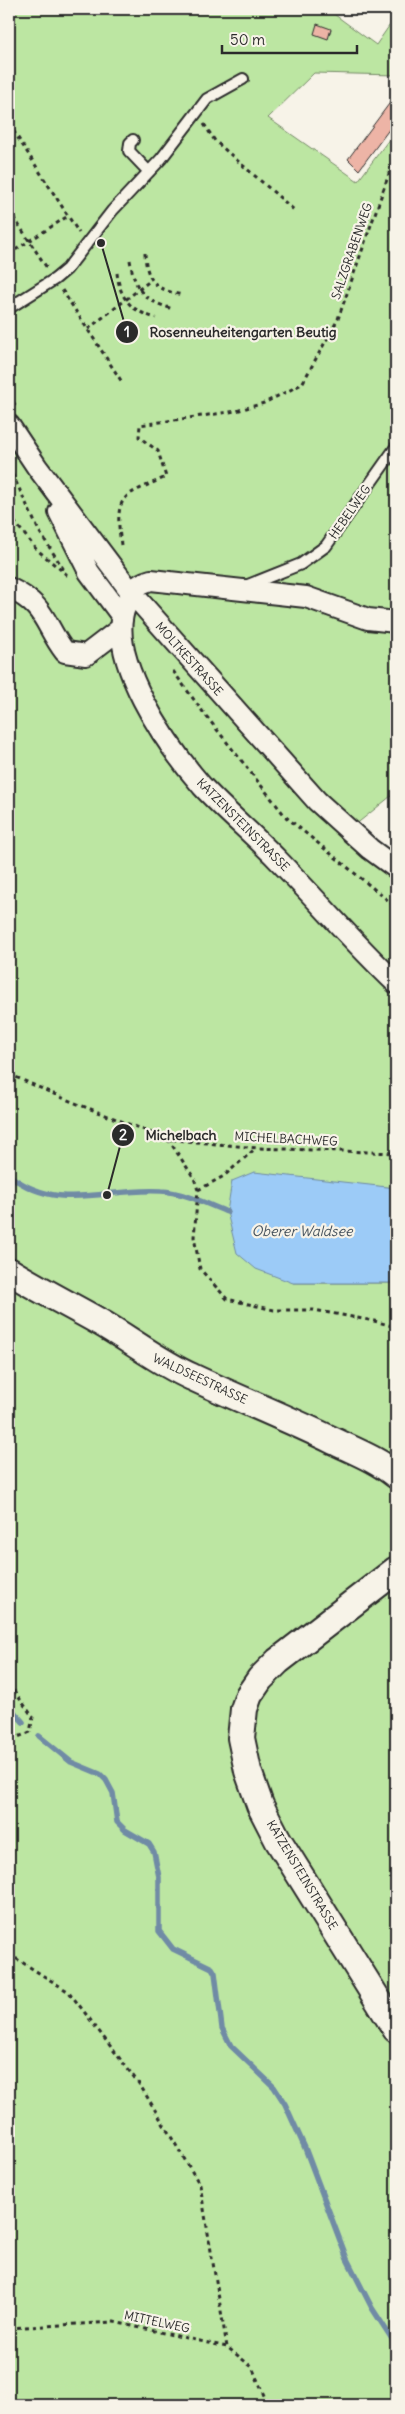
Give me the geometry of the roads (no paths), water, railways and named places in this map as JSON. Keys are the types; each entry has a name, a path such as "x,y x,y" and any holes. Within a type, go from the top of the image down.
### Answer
{"street":[{"name":"MOLTKESTRASSE","path":"9,425 36,467 131,592 316,801 370,849 396,868"},
{"name":"KATZENSTEINSTRASSE","path":"36,467 89,572 121,622 129,669 160,730 202,786 279,860 396,983"},
{"name":"HEBELWEG","path":"131,592 139,583 151,580 240,588 306,597 368,619 396,622"},
{"path":"9,588 22,594 44,614 65,652 86,655 121,622 131,592"},
{"name":"WALDSEESTRASSE","path":"9,1271 190,1377 345,1446 386,1466 396,1475"},
{"name":"KATZENSTEINSTRASSE","path":"396,1570 278,1661 260,1679 249,1695 244,1708 241,1738 248,1771 260,1805 278,1840 396,2029"}],"lane":[{"path":"9,308 55,279 67,269 112,211 149,172 207,99 243,80"},
{"path":"133,140 130,143 129,152 149,172"},
{"name":"HEBELWEG","path":"240,588 301,564 326,546 396,447"}],"water":[{"name":"Oberer Waldsee","path":"254,1172 396,1188 396,1283 293,1283 256,1269 237,1253 227,1212 232,1181"}],"waterway":[{"path":"9,1175 28,1187 46,1193 84,1196 161,1191 186,1196 227,1212"},
{"path":"9,1706 23,1722"},
{"path":"39,1736 71,1762 100,1774 106,1780 113,1793 117,1822 125,1830 149,1844 154,1852 159,1877 159,1931 173,1949 212,1968 215,1973 222,2028 231,2046 274,2087 285,2104 305,2148 347,2259 372,2308 396,2345"}],"place":[{"name":"Rosenneuheitengarten Beutig","path":"101,243"},
{"name":"Michelbach","path":"107,1195"}]}
